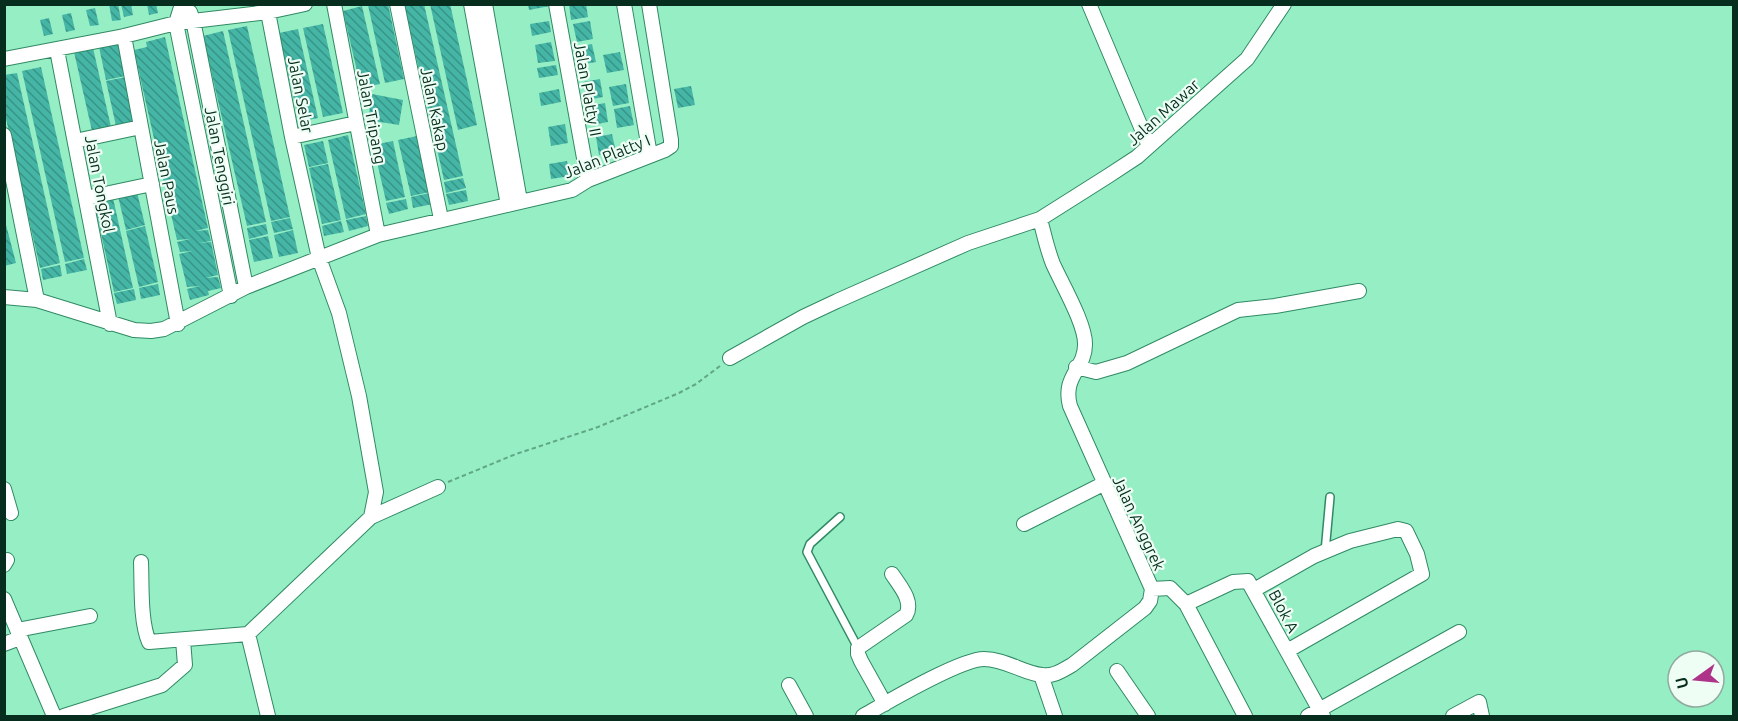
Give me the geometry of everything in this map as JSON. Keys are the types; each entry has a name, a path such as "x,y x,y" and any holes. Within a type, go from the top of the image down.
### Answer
{"street":[{"name":"Jalan Tenggiri","path":"184,4 193,20 246,287"},
{"path":"176,23 184,4"},
{"path":"4,58 57,50 176,23 268,12 305,4"},
{"name":"Jalan Tripang","path":"334,4 378,235"},
{"name":"Jalan Kakap","path":"397,4 441,219"},
{"path":"471,4 514,203"},
{"path":"485,4 514,203"},
{"name":"Jalan Platty II","path":"556,4 588,180"},
{"path":"624,4 650,155"},
{"name":"Jalan Platty I","path":"4,297 37,300 134,330 164,329 178,324 246,287 378,235 572,190 588,180 671,146 649,4"},
{"path":"1089,4 1149,146"},
{"name":"Jalan Mawar","path":"730,358 803,317 935,257 995,233 1040,219 1137,157 1246,59 1284,4"},
{"name":"Jalan Selar","path":"268,12 292,137 319,258 339,312 359,396 376,492 371,517"},
{"name":"Jalan Tenggiri","path":"176,23 231,296"},
{"name":"Jalan Paus","path":"124,36 178,324"},
{"name":"Jalan Tongkol","path":"57,50 110,324"},
{"path":"292,137 356,123"},
{"path":"75,141 141,127"},
{"path":"4,135 37,300"},
{"path":"86,198 152,184"},
{"name":"Jalan Anggrek","path":"1040,219 1052,262 1082,329 1085,345 1083,356 1070,379 1067,396 1070,406 1152,589 1150,601 1145,608 1072,665 1051,675 1041,675"},
{"path":"1076,367 1095,372 1127,363 1238,310 1359,291"},
{"path":"1024,524 1103,484"},
{"path":"141,562 144,618 146,634 150,642 248,634 371,517 438,487"},
{"path":"4,489 11,513"},
{"path":"1254,590 1350,541 1398,529 1406,531 1419,560 1422,574 1287,651"},
{"path":"885,704 861,661 858,648 909,611 908,600 892,574"},
{"name":"Blok A","path":"1186,604 1233,582 1248,581 1287,651 1317,715"},
{"path":"1152,589 1170,588 1186,604 1245,717"},
{"path":"4,599 54,717"},
{"path":"4,644 19,634 90,616"},
{"path":"1317,715 1459,632"},
{"path":"248,634 268,717"},
{"path":"64,717 162,685 185,665 183,640"},
{"path":"863,717 946,672 984,659 1009,663 1041,675 1055,717"},
{"path":"1117,671 1148,717"},
{"path":"789,685 806,717"},
{"path":"1453,717 1479,702 1482,717"}],"lane":[{"path":"1325,552 1330,497"},
{"path":"840,517 810,544 807,552 858,648"}],"path":[{"path":"438,487 474,470 598,427 679,393 696,384 730,358"}],"building":[{"path":"109,4 118,4 121,20 112,21"},
{"path":"121,4 131,4 133,15 124,17"},
{"path":"147,4 156,4 158,13 149,15"},
{"path":"388,4 404,79 385,83 368,5"},
{"path":"404,4 424,4 463,176 444,180"},
{"path":"430,4 450,4 477,125 458,130"},
{"path":"528,4 550,4 550,6 529,10"},
{"path":"569,4 586,4 588,17 571,20"},
{"path":"362,6 380,84 361,88 343,11"},
{"path":"95,8 99,25 90,26 86,10"},
{"path":"71,13 75,30 66,32 62,15"},
{"path":"49,18 53,34 44,36 40,20"},
{"path":"549,21 551,32 532,36 530,24"},
{"path":"590,21 593,39 577,42 573,24"},
{"path":"323,24 343,113 323,117 303,28"},
{"path":"247,26 290,217 271,221 228,30"},
{"path":"298,29 318,118 299,122 279,33"},
{"path":"223,31 266,222 247,226 203,36"},
{"path":"165,37 208,228 195,231 208,230 211,241 198,243 211,242 218,275 205,278 218,277 221,288 208,291 209,295 190,300 187,289 200,286 187,287 179,254 192,251 180,252 177,242 190,239 177,240 164,184 177,181 164,183 134,50 147,47 146,42"},
{"path":"551,42 555,61 538,63 535,45"},
{"path":"118,43 125,76 106,80 99,47"},
{"path":"592,44 596,62 579,65 576,47"},
{"path":"93,48 111,127 92,131 74,52"},
{"path":"620,52 624,70 607,73 603,55"},
{"path":"556,65 558,75 539,78 537,68"},
{"path":"41,67 84,258 65,262 22,71"},
{"path":"17,73 60,263 40,268 4,110 4,75"},
{"path":"126,77 136,121 116,126 106,81"},
{"path":"600,79 603,97 587,100 583,82"},
{"path":"626,84 629,103 613,106 609,87"},
{"path":"691,86 695,105 678,108 674,89"},
{"path":"559,89 561,102 541,106 539,93"},
{"path":"372,94 403,100 399,125 368,120"},
{"path":"605,103 608,122 592,125 589,106"},
{"path":"630,106 634,125 617,128 614,109"},
{"path":"565,124 568,143 551,146 548,127"},
{"path":"612,134 616,152 599,155 596,137"},
{"path":"348,135 366,214 346,219 328,140"},
{"path":"417,136 430,192 411,196 398,140"},
{"path":"323,141 328,163 309,167 304,145"},
{"path":"393,141 405,197 386,201 373,145"},
{"path":"567,161 570,176 551,179 549,164"},
{"path":"328,164 341,220 322,224 309,168"},
{"path":"463,178 466,188 446,193 444,182"},
{"path":"466,190 468,201 449,205 446,194"},
{"path":"137,192 145,225 126,230 118,196"},
{"path":"430,193 433,204 413,208 411,197"},
{"path":"113,198 133,288 114,292 94,202"},
{"path":"406,199 408,209 389,214 386,203"},
{"path":"366,216 368,226 349,231 346,220"},
{"path":"4,217 16,263 4,266"},
{"path":"290,218 293,229 274,233 271,222"},
{"path":"341,221 344,232 324,236 322,226"},
{"path":"266,224 268,234 249,239 247,228"},
{"path":"145,226 158,282 139,287 126,231"},
{"path":"293,230 298,253 279,257 274,235"},
{"path":"268,236 273,258 254,262 249,240"},
{"path":"84,259 87,270 67,274 65,264"},
{"path":"60,265 62,276 43,280 41,269"},
{"path":"158,284 160,295 141,299 139,288"},
{"path":"134,289 136,300 117,304 114,293"}]}
